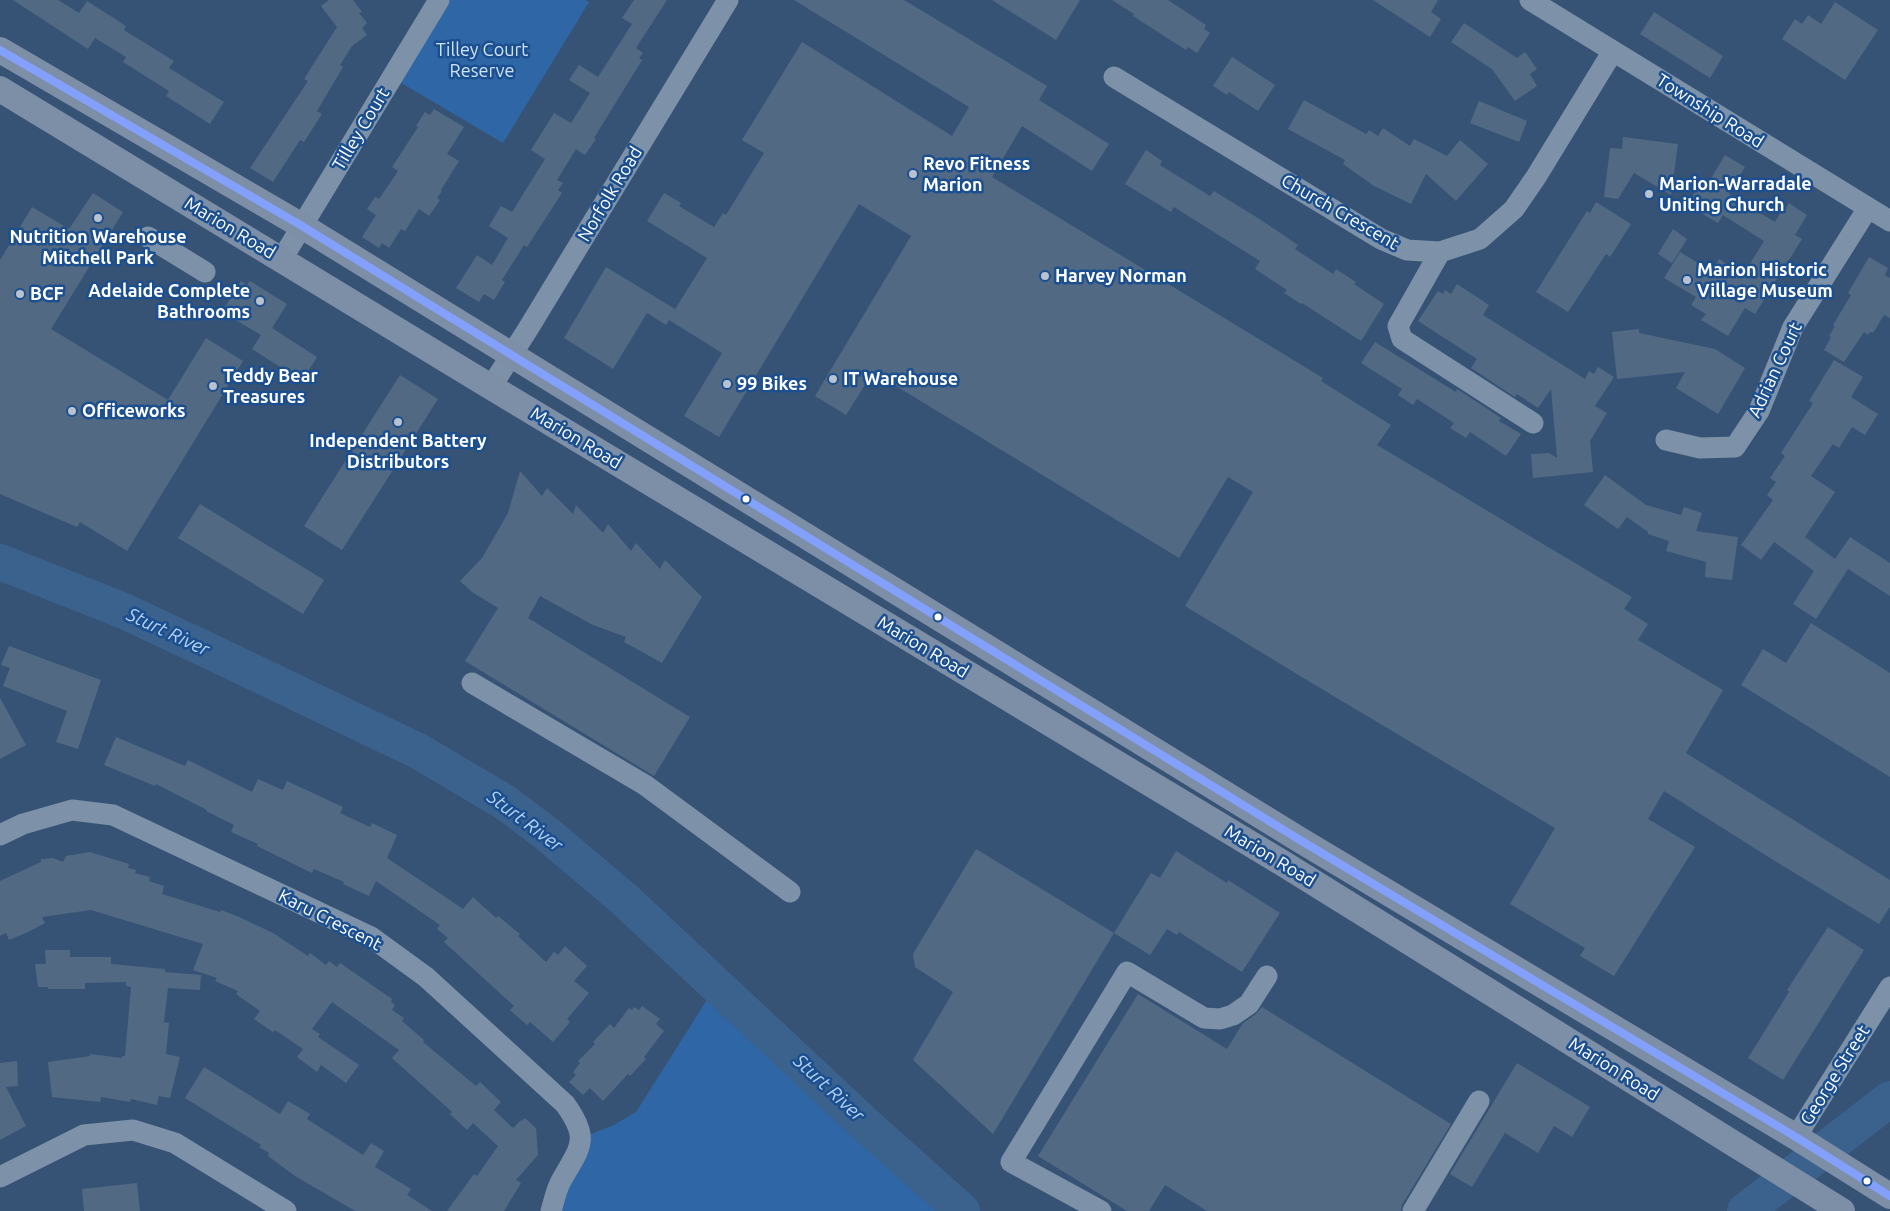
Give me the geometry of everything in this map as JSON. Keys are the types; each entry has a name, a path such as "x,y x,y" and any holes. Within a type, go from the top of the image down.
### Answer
{"main road":[{"name":"Marion Road","path":"2,51 302,226 1300,840 1796,1137 1882,1191"},
{"path":"2,51 47,118"},
{"name":"Marion Road","path":"0,89 1284,864 1842,1211"}],"street":[{"name":"Norfolk Road","path":"491,387 728,0"},
{"name":"Township Road","path":"1530,0 1890,221"},
{"name":"Tilley Court","path":"282,259 432,2"},
{"name":"Church Crescent","path":"1114,78 1381,239 1407,250 1440,252 1480,239 1514,209 1536,177 1613,51"},
{"name":"Adrian Court","path":"1666,440 1700,448 1735,447 1759,410 1793,327 1868,208"},
{"path":"148,237 205,272"},
{"path":"1440,252 1398,326 1402,339 1533,423"},
{"path":"472,683 645,785 790,892"},
{"name":"Karu Crescent","path":"0,835 23,824 72,810 113,815 371,937 426,977 565,1104 576,1120 582,1137 578,1154 560,1183 551,1211"},
{"path":"1101,1211 1012,1162 1127,972 1204,1018 1220,1019 1233,1015 1249,1004 1267,976"},
{"name":"George Street","path":"1796,1137 1890,987"},
{"path":"1413,1211 1479,1101"},
{"path":"0,1177 84,1135 133,1130 175,1143 286,1211"}],"green space":[{"name":"Tilley Court Reserve","path":"447,0 585,0 589,2 503,143 398,81"},
{"path":"710,995 947,1211 558,1211 588,1135 612,1126 636,1112"}],"building":[{"path":"13,0 58,0 79,13 87,1 126,26 124,30 174,61 169,68 224,102 210,124 166,96 169,91 123,62 126,57 95,38 88,49"},
{"path":"329,0 353,0 362,12 359,13 367,23 362,28 367,35 352,46 340,65 343,67 317,111 322,114 304,142 300,140 273,182 250,168 308,81 304,79 337,27 321,6"},
{"path":"634,0 667,0 636,48 643,53 639,58 642,60 585,155 576,149 557,180 563,183 558,190 562,193 527,247 524,245 502,280 505,282 494,300 484,294 479,302 456,288 477,255 492,265 508,238 489,226 501,206 512,212 545,159 531,150 554,113 571,123 590,93 569,80 579,65 598,77 632,24 622,18"},
{"path":"794,0 904,0 1047,86 1039,100 1109,144 1092,171 1022,126 992,177 1323,378 1321,381 1391,425 1377,445 1632,597 1624,609 1648,624 1638,640 1723,690 1686,753 1890,880 1890,907 1879,924 1664,791 1648,819 1695,847 1614,976 1580,956 1585,948 1510,904 1555,828 1185,606 1253,492 1228,477 1179,558 873,372 846,415 815,396 911,236 859,204 719,437 684,416 722,353 669,320 666,325 647,313 613,369 564,338 606,267 675,309 669,319 707,258 647,221 664,193 681,203 679,206 714,227 723,213 726,215 764,153 742,140 802,42 952,136 969,107"},
{"path":"992,0 1080,0 1056,40"},
{"path":"1112,0 1168,0 1206,25 1204,29 1210,33 1197,53 1188,47 1186,50 1133,16 1134,14"},
{"path":"1373,0 1438,0 1431,12 1441,19 1430,37"},
{"path":"1835,2 1878,30 1845,80 1782,39 1795,19 1802,24 1808,15 1821,24"},
{"path":"1654,12 1723,56 1710,78 1640,34"},
{"path":"1464,23 1517,58 1525,52 1537,69 1530,74 1537,86 1515,101 1492,69 1451,42"},
{"path":"1232,57 1275,85 1258,111 1229,92 1227,95 1213,86"},
{"path":"1304,100 1366,134 1369,130 1378,136 1383,128 1410,146 1414,139 1447,156 1460,140 1488,164 1456,201 1426,174 1411,204 1374,186 1343,164 1345,160 1288,129"},
{"path":"1479,101 1527,121 1519,142 1470,123"},
{"path":"434,109 464,127 447,154 459,161 437,198 440,200 429,216 419,209 405,231 401,229 389,248 382,243 379,248 362,237 376,215 367,209 375,197 379,199 398,171 392,167 418,127 416,126 425,112 430,115"},
{"path":"1623,137 1678,144 1671,195 1634,173 1618,199 1604,197 1610,148 1622,149"},
{"path":"1146,150 1162,161 1160,165 1210,196 1214,191 1261,220 1298,245 1295,249 1333,274 1336,269 1356,282 1354,284 1384,304 1361,341 1284,293 1287,290 1255,269 1260,261 1174,207 1171,212 1125,184"},
{"path":"1725,155 1745,167 1729,194 1775,222 1789,203 1807,215 1795,235 1802,239 1755,314 1745,308 1728,336 1701,320 1706,314 1691,305 1696,297 1664,278 1680,252 1711,271 1719,259 1743,275 1764,241 1723,215 1718,223 1687,205 1698,187 1704,190"},
{"path":"93,193 123,212 51,329 168,400 206,338 243,361 127,551 80,522 77,527 0,494 0,260 32,207 69,229"},
{"path":"1596,202 1631,224 1610,257 1606,254 1568,312 1536,292 1587,211 1590,213"},
{"path":"1673,229 1687,239 1672,263 1658,254"},
{"path":"1869,257 1888,268 1885,275 1890,278 1890,318 1884,315 1873,333 1870,332 1868,335 1864,332 1844,362 1824,350 1835,326 1833,325 1851,295 1848,293"},
{"path":"241,281 247,285 250,281 287,304 272,328 317,357 302,381 252,349 261,335 222,312"},
{"path":"1457,284 1489,305 1483,315 1585,379 1589,371 1594,374 1598,367 1614,377 1595,406 1607,413 1590,441 1593,472 1533,478 1531,454 1549,453 1557,458 1551,389 1538,408 1517,394 1515,397 1471,368 1477,359 1418,321 1438,291 1443,294 1445,290 1451,294"},
{"path":"1639,329 1639,333 1715,349 1745,368 1718,414 1676,388 1685,372 1617,379 1612,332"},
{"path":"1375,342 1456,392 1457,389 1501,418 1499,421 1521,434 1506,456 1470,432 1466,438 1450,428 1454,423 1417,399 1413,405 1398,395 1402,389 1361,363"},
{"path":"1834,360 1863,377 1851,397 1878,414 1865,435 1852,427 1839,448 1833,444 1811,476 1835,492 1805,537 1835,559 1850,537 1890,563 1890,596 1848,569 1816,619 1793,604 1814,571 1774,542 1761,560 1741,545 1773,500 1767,495 1776,482 1770,478 1785,456 1781,453 1813,403 1809,401"},
{"path":"400,375 438,399 342,550 304,526"},
{"path":"520,471 542,496 547,488 573,514 576,505 603,533 608,524 631,551 636,543 660,569 665,560 702,597 662,663 624,642 626,637 593,625 540,596 528,618 690,717 654,776 465,661 498,608 472,592 460,581 482,558 508,513"},
{"path":"1605,475 1646,505 1681,515 1684,507 1702,513 1696,531 1738,537 1732,580 1705,577 1706,562 1666,551 1669,541 1648,534 1648,532 1627,517 1618,529 1584,505"},
{"path":"200,504 324,580 303,614 178,538"},
{"path":"1811,623 1890,673 1890,777 1741,685 1763,649 1786,663"},
{"path":"9,646 101,680 78,749 56,742 67,711 3,686 10,668 1,665"},
{"path":"0,698 26,745 0,759"},
{"path":"116,737 185,766 188,760 252,792 258,779 283,790 287,781 343,807 340,813 370,827 372,823 397,835 387,858 463,909 473,897 496,918 498,916 520,934 518,936 546,962 554,952 558,955 565,946 587,966 574,981 589,993 567,1019 570,1022 553,1042 530,1022 527,1025 510,1010 514,1006 444,942 448,938 437,929 440,925 376,881 369,896 343,884 344,882 314,869 312,873 231,832 234,825 207,810 156,784 155,786 104,765"},
{"path":"976,849 1114,933 993,1134 913,1060 953,992 915,967 913,954"},
{"path":"1176,851 1227,883 1228,880 1280,913 1242,972 1179,932 1177,935 1167,929 1150,955 1114,933 1151,873 1160,878"},
{"path":"90,852 129,864 128,868 136,870 135,873 150,877 149,881 164,886 162,894 237,916 273,933 308,956 310,953 326,965 329,961 337,967 340,963 392,999 391,1002 395,1005 392,1010 404,1018 402,1021 424,1040 423,1042 476,1086 480,1082 501,1102 494,1110 513,1128 525,1118 536,1128 538,1155 516,1180 521,1183 504,1211 447,1211 474,1174 477,1176 498,1146 473,1123 467,1130 450,1114 452,1112 392,1058 399,1050 332,1002 312,1029 320,1034 318,1037 359,1065 346,1083 321,1065 317,1072 297,1057 303,1049 275,1030 273,1032 254,1019 260,1011 236,994 238,991 215,981 217,978 193,970 203,944 91,910 42,917 45,923 28,932 9,940 6,933 0,936 0,881 41,862 41,859 53,858 63,862 66,856"},
{"path":"1828,927 1864,950 1783,1080 1748,1058 1789,992 1787,990"},
{"path":"45,950 70,950 70,957 111,957 111,964 165,969 165,972 201,975 200,990 168,988 164,1022 169,1023 166,1054 180,1057 170,1098 159,1096 157,1105 131,1099 130,1102 101,1097 100,1102 52,1097 48,1062 90,1056 90,1054 122,1058 122,1056 125,1056 131,987 126,986 126,982 85,983 85,989 48,989 48,987 38,987 35,964 46,964"},
{"path":"1138,994 1227,1049 1243,1023 1262,1007 1451,1124 1402,1205 1401,1211 1207,1211 1165,1185 1149,1211 1127,1211 1038,1156"},
{"path":"642,1006 660,1019 656,1024 664,1031 644,1057 646,1059 630,1076 628,1074 603,1101 590,1088 583,1095 569,1082 576,1075 573,1072 580,1063 578,1061 595,1044 593,1042 610,1024 614,1028 629,1008 632,1010 634,1007 639,1010"},
{"path":"17,1061 18,1086 6,1087 26,1126 0,1140 0,1063"},
{"path":"1517,1063 1590,1107 1572,1137 1554,1126 1538,1153 1505,1133 1472,1187 1450,1174"},
{"path":"204,1067 280,1114 288,1101 310,1114 307,1119 363,1155 371,1143 384,1151 375,1167 411,1189 407,1195 432,1211 355,1211 295,1176 268,1156 269,1153 259,1147 261,1145 185,1098"},
{"path":"137,1183 140,1211 84,1211 82,1189"}],"waterway":[{"name":"Sturt River","path":"0,562 124,611 224,658 420,752 506,803 547,834 624,899 868,1127 962,1211"},
{"name":"Sturt River","path":"1745,1211 1890,1099"}],"transit line":[{"path":"0,50 302,226 1300,840 1796,1137 1890,1196"}],"place":[{"name":"Revo Fitness Marion","path":"913,174"},
{"name":"Marion-Warradale Uniting Church","path":"1649,194"},
{"name":"Nutrition Warehouse Mitchell Park","path":"98,218"},
{"name":"Harvey Norman","path":"1045,276"},
{"name":"Marion Historic Village Museum","path":"1687,280"},
{"name":"BCF","path":"20,294"},
{"name":"Adelaide Complete Bathrooms","path":"260,301"},
{"name":"IT Warehouse","path":"833,379"},
{"name":"99 Bikes","path":"727,384"},
{"name":"Teddy Bear Treasures","path":"213,386"},
{"name":"Officeworks","path":"72,411"},
{"name":"Independent Battery Distributors","path":"398,422"}]}
